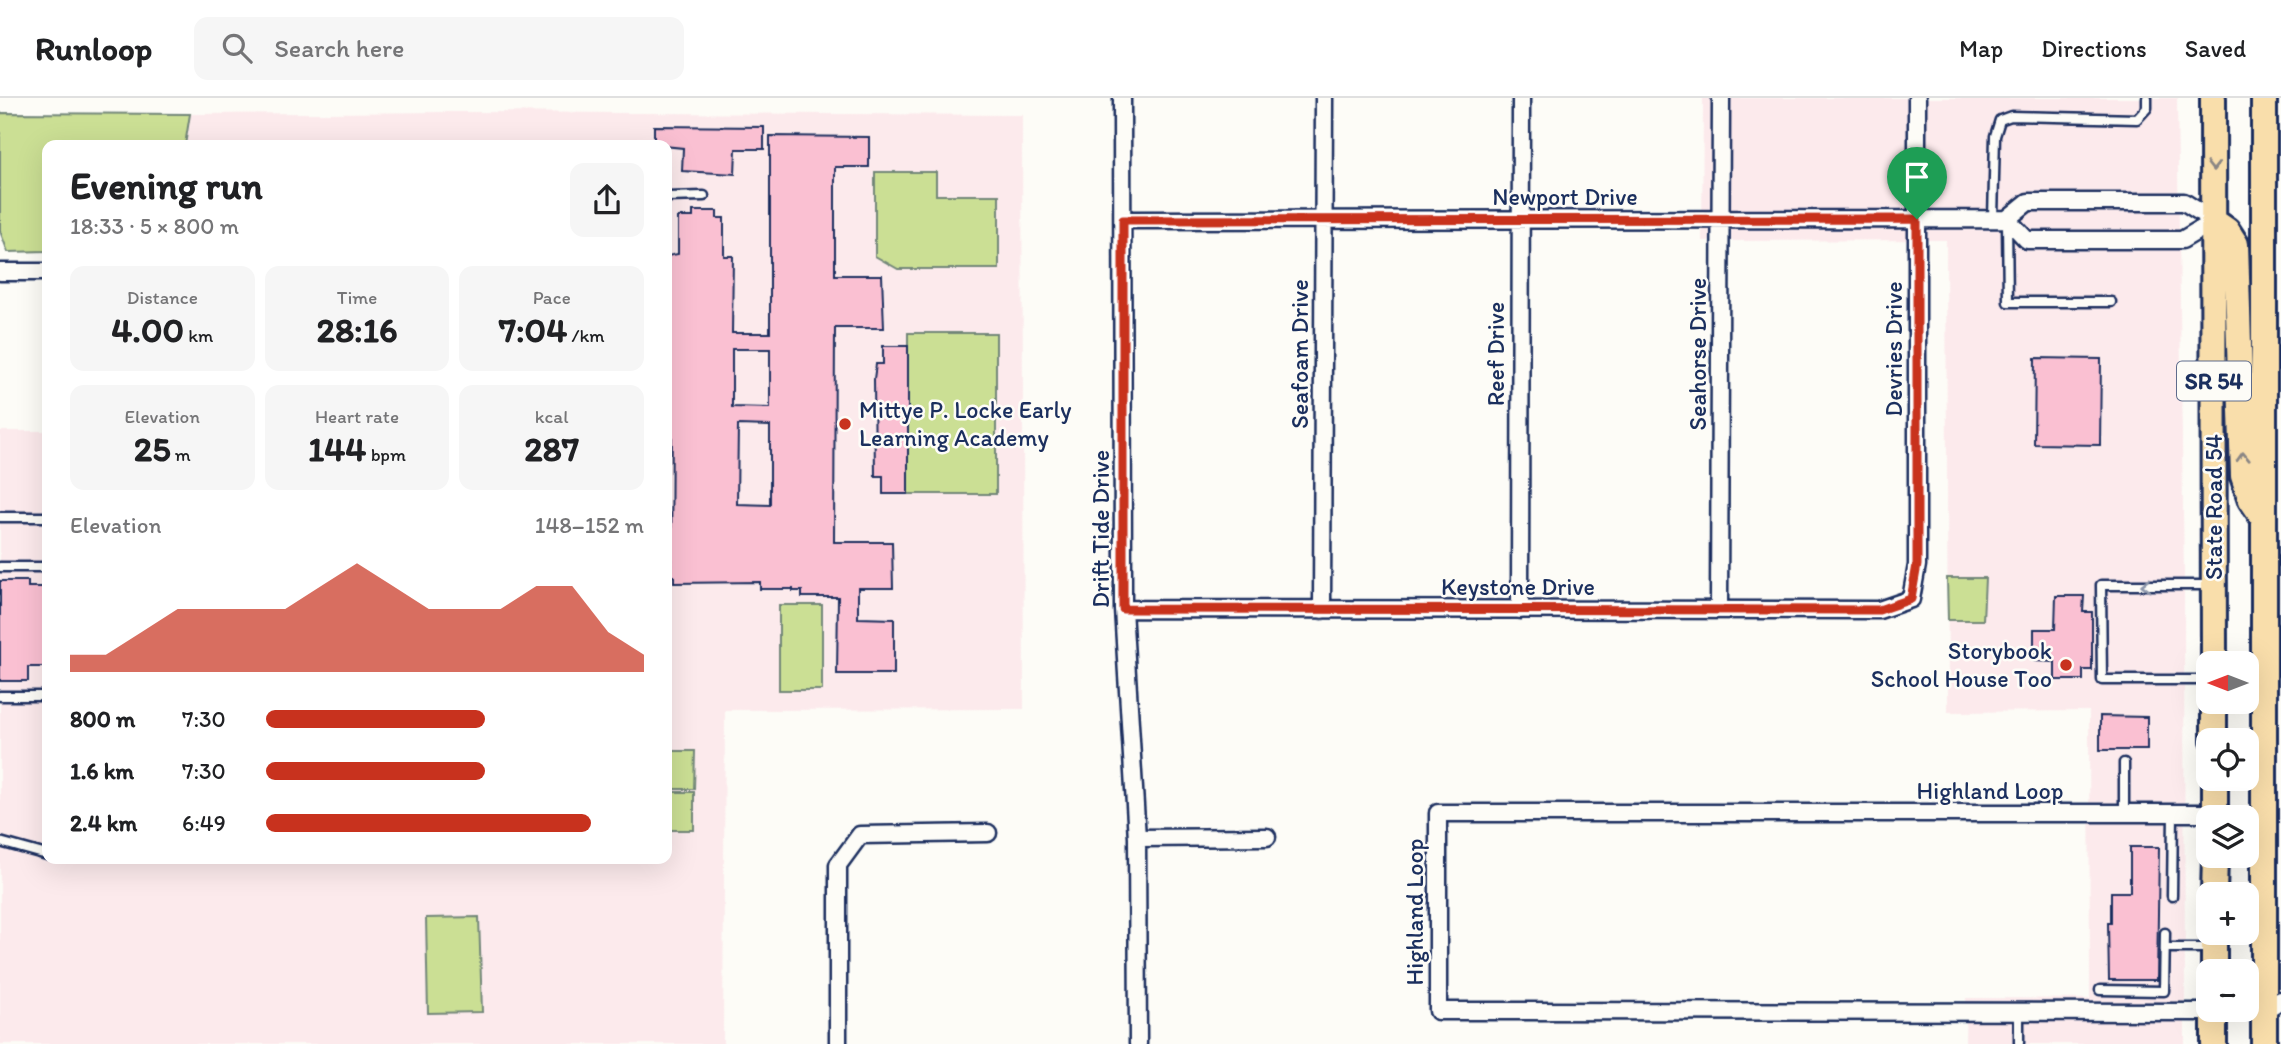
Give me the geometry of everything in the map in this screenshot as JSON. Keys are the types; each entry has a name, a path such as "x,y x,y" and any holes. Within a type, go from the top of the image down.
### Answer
{"main road":[{"name":"State Road 54","path":"2213,98 2214,651"},
{"name":"State Road 54","path":"2264,98 2269,398 2269,489 2264,520 2269,576 2268,681 2275,1011 2264,1044"},
{"path":"2214,221 2227,230 2236,244 2243,476 2251,499 2264,520"},
{"path":"2214,1022 2214,1044"}],"street":[{"name":"Drift Tide Drive","path":"1122,98 1123,609 1137,838 1138,1044"},
{"name":"Seafoam Drive","path":"1322,610 1324,98"},
{"name":"Reef Drive","path":"1520,610 1521,98"},
{"name":"Seahorse Drive","path":"1719,610 1721,98"},
{"name":"Devries Drive","path":"1911,599 1917,565 1917,98"},
{"path":"2028,201 2184,201 2214,221 2182,240 2027,240 2000,219 2028,201"},
{"name":"Newport Drive","path":"1123,220 2000,219"},
{"path":"0,272 42,272"},
{"name":"Keystone Drive","path":"1123,609 1879,610 1911,599"},
{"name":"Highland Loop","path":"2196,814 1438,813 1438,1011 2196,1011"},
{"path":"838,1044 838,865 860,835 988,833"},
{"path":"1137,838 1267,837"}],"lane":[{"path":"2111,302 2008,302 1995,136 2000,120 2011,116 2137,119 2147,108 2147,98"},
{"path":"672,197 704,196"},
{"path":"0,517 42,517"},
{"path":"0,567 42,567"},
{"path":"2196,680 2102,680 2102,585 2214,585"},
{"path":"0,696 42,696"},
{"path":"2124,763 2124,813"},
{"path":"2172,896 2173,813"},
{"path":"0,842 42,854"},
{"path":"2099,990 2164,991 2165,933"},
{"path":"2165,948 2214,951"},
{"path":"2129,991 2129,1012"},
{"path":"2018,1043 2019,1012"}],"shaded area":[{"path":"1703,98 2177,98 2184,576 2185,1044 1965,1044 1966,998 2090,999 2089,711 1948,712 1946,240 1702,241"},
{"name":"Mittye P. Locke Early Learning Academy","path":"456,112 1022,115 1024,709 725,710 723,1044 0,1044 0,431 42,431 42,864 672,864 672,140 186,140 190,114"}],"green space":[{"path":"0,113 190,114 186,140 42,140 42,251 8,252 0,231"},
{"path":"875,172 936,172 936,195 999,195 999,269 898,269 875,256"},
{"path":"908,333 996,333 996,494 908,494"},
{"path":"1947,578 1985,578 1983,620 1948,620"},
{"path":"779,605 822,605 822,690 779,690"},
{"path":"672,751 695,751 694,789 672,789"},
{"path":"672,792 694,792 694,830 672,830"},
{"path":"479,917 482,1012 428,1013 426,918"}],"building":[{"path":"654,126 764,127 764,149 736,149 735,174 682,171 683,148 672,147 672,140 654,140"},
{"path":"770,136 869,137 869,167 835,167 835,275 882,275 884,328 835,328 834,542 892,542 893,588 858,588 858,618 894,619 894,674 837,674 838,597 802,597 802,591 793,589 760,589 760,582 674,583 672,255 678,254 678,217 693,217 693,211 717,211 717,218 724,218 724,256 733,256 732,333 770,333","holes":["732,349 770,349 770,408 732,407","738,425 770,426 770,505 737,504"]},
{"path":"883,346 908,346 908,494 883,494 883,476 875,476 874,379 876,364 883,364"},
{"path":"2035,358 2101,359 2100,445 2034,444"},
{"path":"0,581 28,581 28,587 42,587 42,667 28,667 28,681 0,681"},
{"path":"2056,596 2084,596 2083,612 2092,612 2092,670 2083,670 2083,680 2055,680 2055,662 2034,661 2034,629 2055,629"},
{"path":"2100,716 2147,717 2147,750 2100,750"},
{"path":"2130,847 2159,847 2157,980 2109,980 2108,923 2111,923 2111,892 2130,892"}],"place":[{"name":"Mittye P. Locke Early Learning Academy","path":"845,424"},
{"name":"Storybook School House Too","path":"2066,665"}],"route":[{"path":"1917,219 1917,565 1911,599 1879,610 1123,609 1123,220 1917,219"}]}
